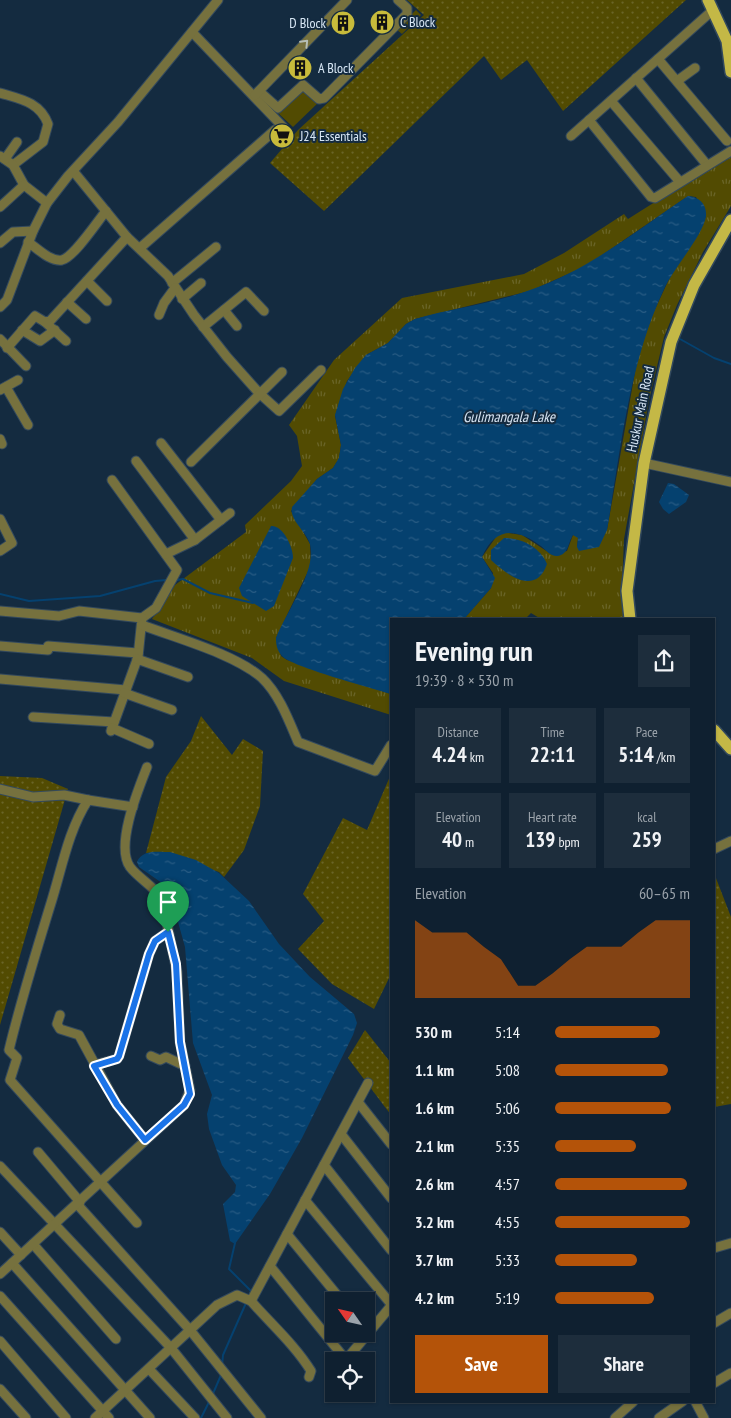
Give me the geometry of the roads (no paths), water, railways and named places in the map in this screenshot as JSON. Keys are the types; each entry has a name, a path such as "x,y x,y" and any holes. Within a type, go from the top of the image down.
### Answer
{"main road":[{"path":"711,5 727,41 731,72"},
{"name":"Huskur Main Road","path":"630,618 627,591 644,463 673,335 694,285 731,220"},
{"path":"715,731 731,749"}],"street":[{"path":"0,307 7,300 28,242 47,203 118,122 218,0"},
{"path":"259,97 347,0"},
{"path":"259,97 278,108 303,85 319,99 324,98 407,14 406,8 398,0"},
{"path":"571,136 658,59 711,5"},
{"path":"192,32 259,97 285,129"},
{"path":"658,59 728,141"},
{"path":"677,81 695,68"},
{"path":"636,78 707,165"},
{"path":"0,93 29,102 38,108 48,124 43,142 6,160"},
{"path":"611,101 680,182"},
{"path":"589,120 651,197 660,196 731,151"},
{"path":"140,248 275,130"},
{"path":"6,160 17,142"},
{"path":"6,160 24,185 47,203"},
{"path":"74,172 127,237 140,248 174,285 203,327 259,393 279,411 321,370"},
{"path":"0,207 24,185"},
{"path":"28,242 48,257 61,260 70,256 106,211"},
{"path":"0,243 13,232 33,231"},
{"path":"45,322 50,321 127,237"},
{"path":"159,315 174,285 216,247"},
{"path":"87,281 107,301"},
{"path":"182,299 201,284"},
{"path":"203,327 246,292 264,311"},
{"path":"67,302 86,319"},
{"path":"224,310 237,326"},
{"path":"7,348 35,316 45,322 66,342"},
{"path":"22,330 40,341 54,330"},
{"path":"0,339 26,366"},
{"path":"191,462 282,372"},
{"path":"18,380 3,388 28,425"},
{"path":"161,443 221,520"},
{"path":"136,461 195,540"},
{"path":"644,463 731,482"},
{"path":"112,480 177,570 156,608 142,622 137,656 112,727"},
{"path":"166,554 195,540 230,513"},
{"path":"0,519 12,543 0,551"},
{"path":"0,611 59,616 79,611 142,622 227,658 263,679 280,705 298,742 375,771 390,747"},
{"path":"0,646 48,650 48,646 137,656 188,677"},
{"path":"0,678 125,691 172,710"},
{"path":"32,717 112,727 150,744"},
{"path":"0,1274 187,1100 190,1090 180,1042 178,972 160,896 131,868 125,855 133,807 147,767"},
{"path":"0,789 33,797 64,795 133,807"},
{"path":"88,800 80,812 68,842 9,1050 17,1058 10,1080 136,1223"},
{"path":"715,849 731,841"},
{"path":"94,1066 117,1059 119,1056 149,954 155,941 168,932"},
{"path":"60,1015 57,1024 60,1029 79,1035 94,1066 117,1105 145,1140"},
{"path":"150,1056 160,1060 166,1057 185,1066"},
{"path":"251,1301 368,1083"},
{"path":"358,1102 390,1143"},
{"path":"340,1134 390,1197"},
{"path":"38,1152 78,1203 190,1330 261,1418"},
{"path":"324,1165 390,1249"},
{"path":"0,1166 56,1223 171,1348 227,1418"},
{"path":"305,1200 390,1304"},
{"path":"0,1232 21,1255"},
{"path":"287,1234 335,1292"},
{"path":"715,1248 731,1243"},
{"path":"33,1244 116,1339"},
{"path":"12,1263 150,1418"},
{"path":"270,1266 338,1352"},
{"path":"95,1418 106,1415 124,1391 190,1330 226,1299 237,1295 251,1301 286,1341 300,1352 311,1371 309,1378"},
{"path":"0,1296 106,1415"},
{"path":"375,1323 390,1306"},
{"path":"715,1322 731,1313"},
{"path":"0,1341 66,1418"},
{"path":"352,1352 359,1342"},
{"path":"149,1369 195,1418"},
{"path":"715,1382 731,1373"},
{"path":"0,1389 26,1418"},
{"path":"615,1418 632,1403"},
{"path":"659,1418 680,1403"},
{"path":"696,1403 704,1418"}],"water":[{"name":"Gulimangala Lake","path":"688,196 696,198 704,205 706,216 704,223 664,289 642,347 622,437 607,530 599,547 579,551 577,547 578,538 573,535 564,553 555,556 523,536 515,533 500,535 487,547 482,557 495,578 491,588 465,618 390,618 390,694 301,666 282,656 277,647 276,638 305,579 311,555 310,544 295,521 292,507 317,479 333,468 339,458 341,445 335,415 343,389 355,368 366,355 388,343 406,324 415,319 516,295 552,282 612,248"},
{"path":"668,483 674,484 689,495 686,502 669,514 659,502"},
{"path":"271,526 280,529 283,533 291,548 293,558 274,606 266,611 242,596 239,588"},
{"path":"504,538 524,542 535,548 547,564 542,574 536,579 529,581 521,580 505,572 491,560 491,550"},
{"path":"170,852 196,860 219,873 249,901 279,944 310,977 354,1014 357,1023 353,1035 302,1138 270,1194 235,1244 230,1241 223,1204 235,1192 236,1185 222,1165 209,1129 207,1114 212,1095 193,1043 185,947 170,893 162,883 139,867 137,862 139,858 147,853"}],"waterway":[{"path":"680,339 714,358 731,364"},
{"path":"176,580 183,579 210,593 253,603"},
{"path":"0,594 29,601 100,596 155,581 167,580"},
{"path":"235,1243 229,1269 251,1291 249,1296"},
{"path":"222,1366 223,1355 246,1303"},
{"path":"212,1396 221,1375"},
{"path":"201,1418 210,1400"}],"place":[{"name":"C Block","path":"382,22"},
{"name":"D Block","path":"343,23"},
{"name":"A Block","path":"300,68"},
{"name":"J24 Essentials","path":"282,136"}]}
